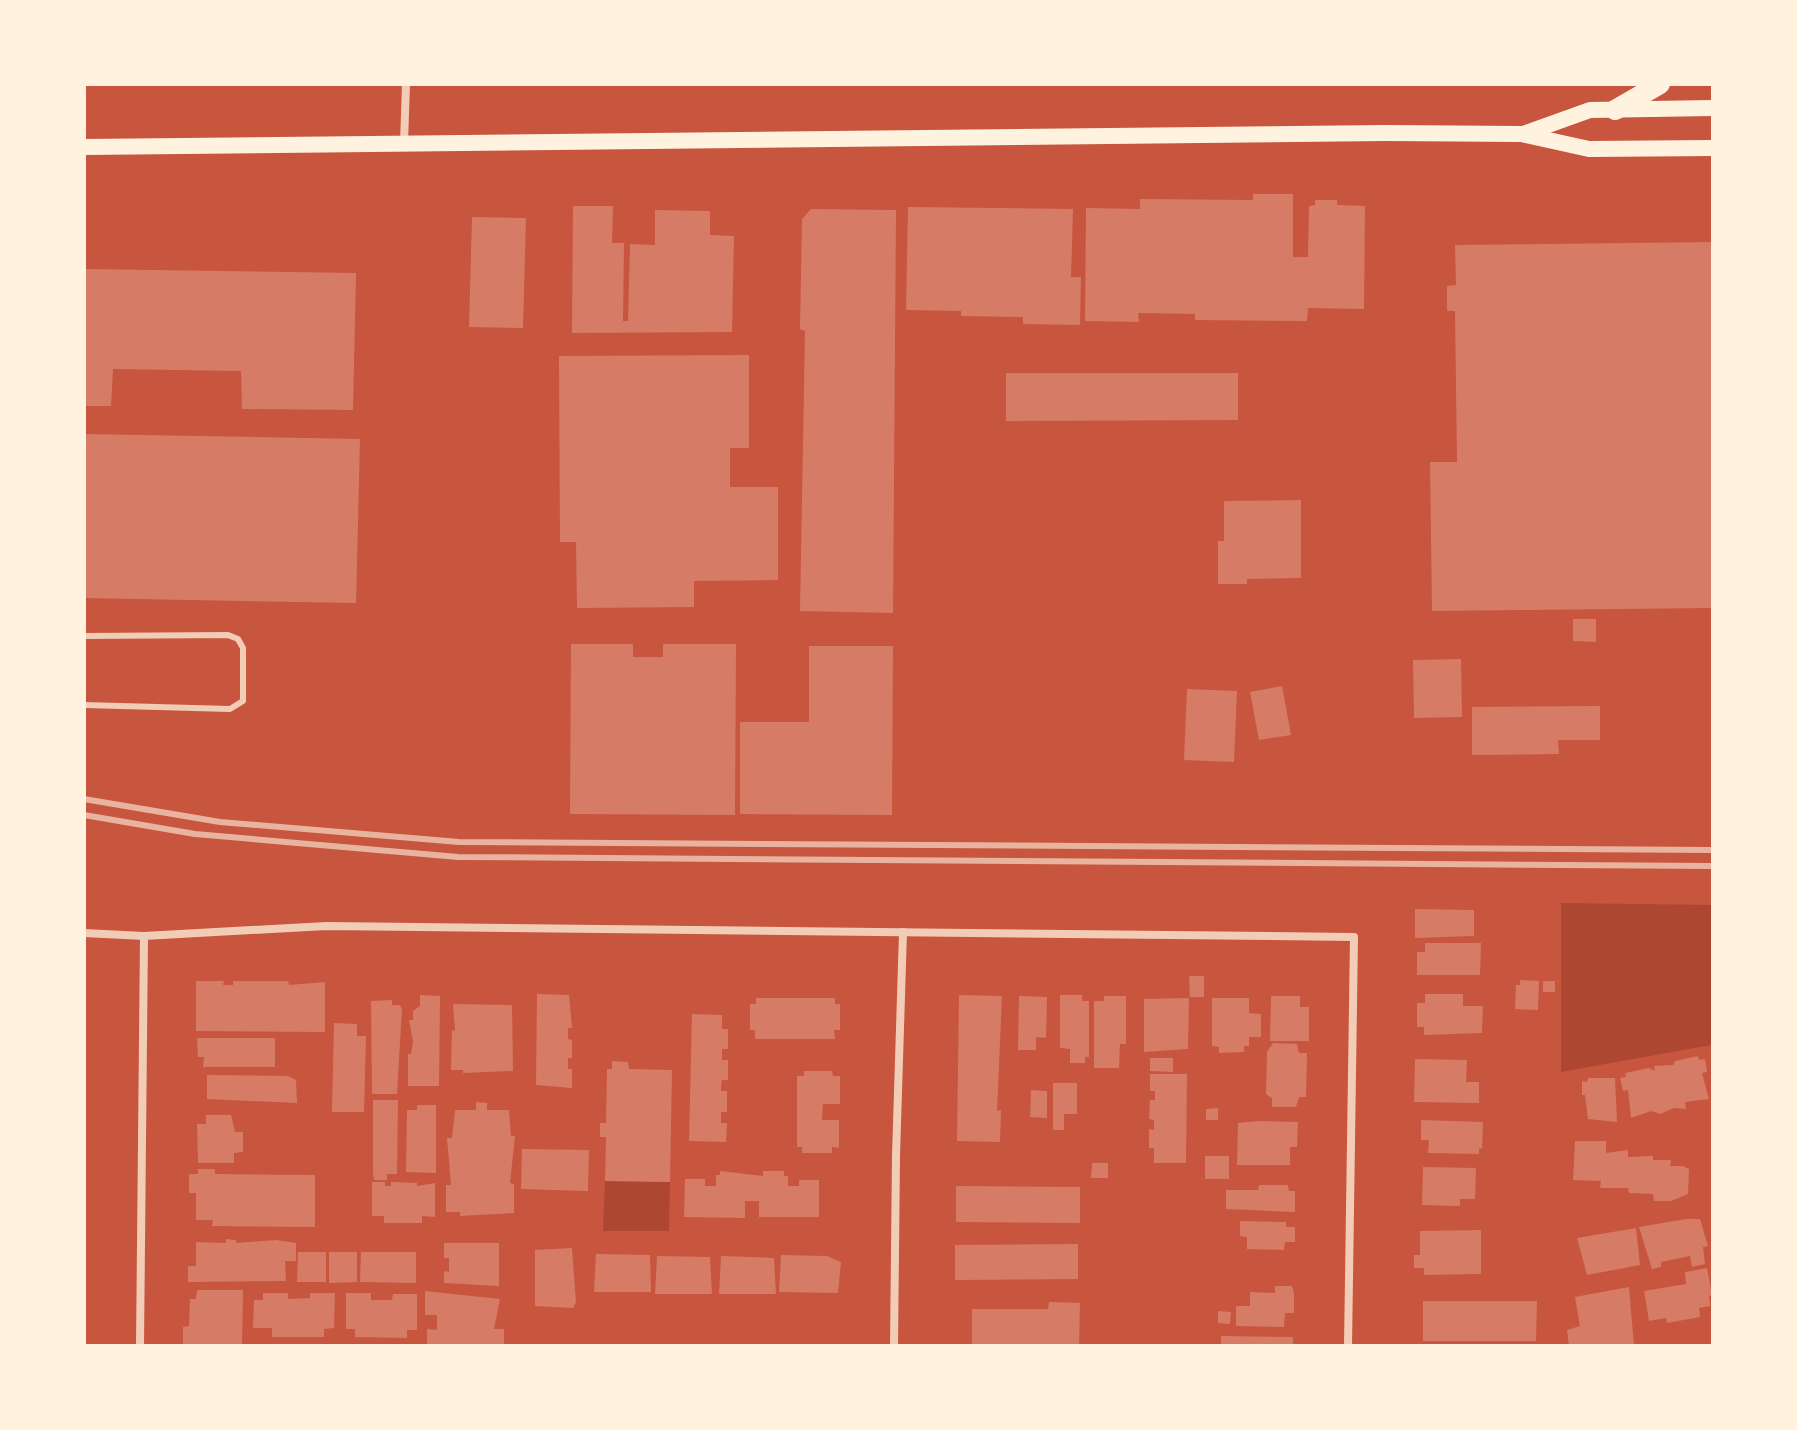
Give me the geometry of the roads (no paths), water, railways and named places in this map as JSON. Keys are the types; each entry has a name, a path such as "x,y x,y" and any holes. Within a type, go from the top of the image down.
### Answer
{"main road":[{"path":"1615,110 1660,84"},
{"path":"1521,134 1590,110 1713,108"},
{"path":"84,147 1521,134 1589,149 1713,148"}],"street":[{"path":"404,144 406,84"},
{"path":"84,933 144,936 326,926 1354,937 1348,1346"},
{"path":"894,1346 903,932"},
{"path":"140,1346 144,936"}],"lane":[{"path":"84,636 228,635 238,639 243,648 243,701 239,706 84,705"}],"railway":[{"path":"84,799 220,822 459,842 1713,850"},
{"path":"84,815 195,834 458,857 1713,866"}]}
